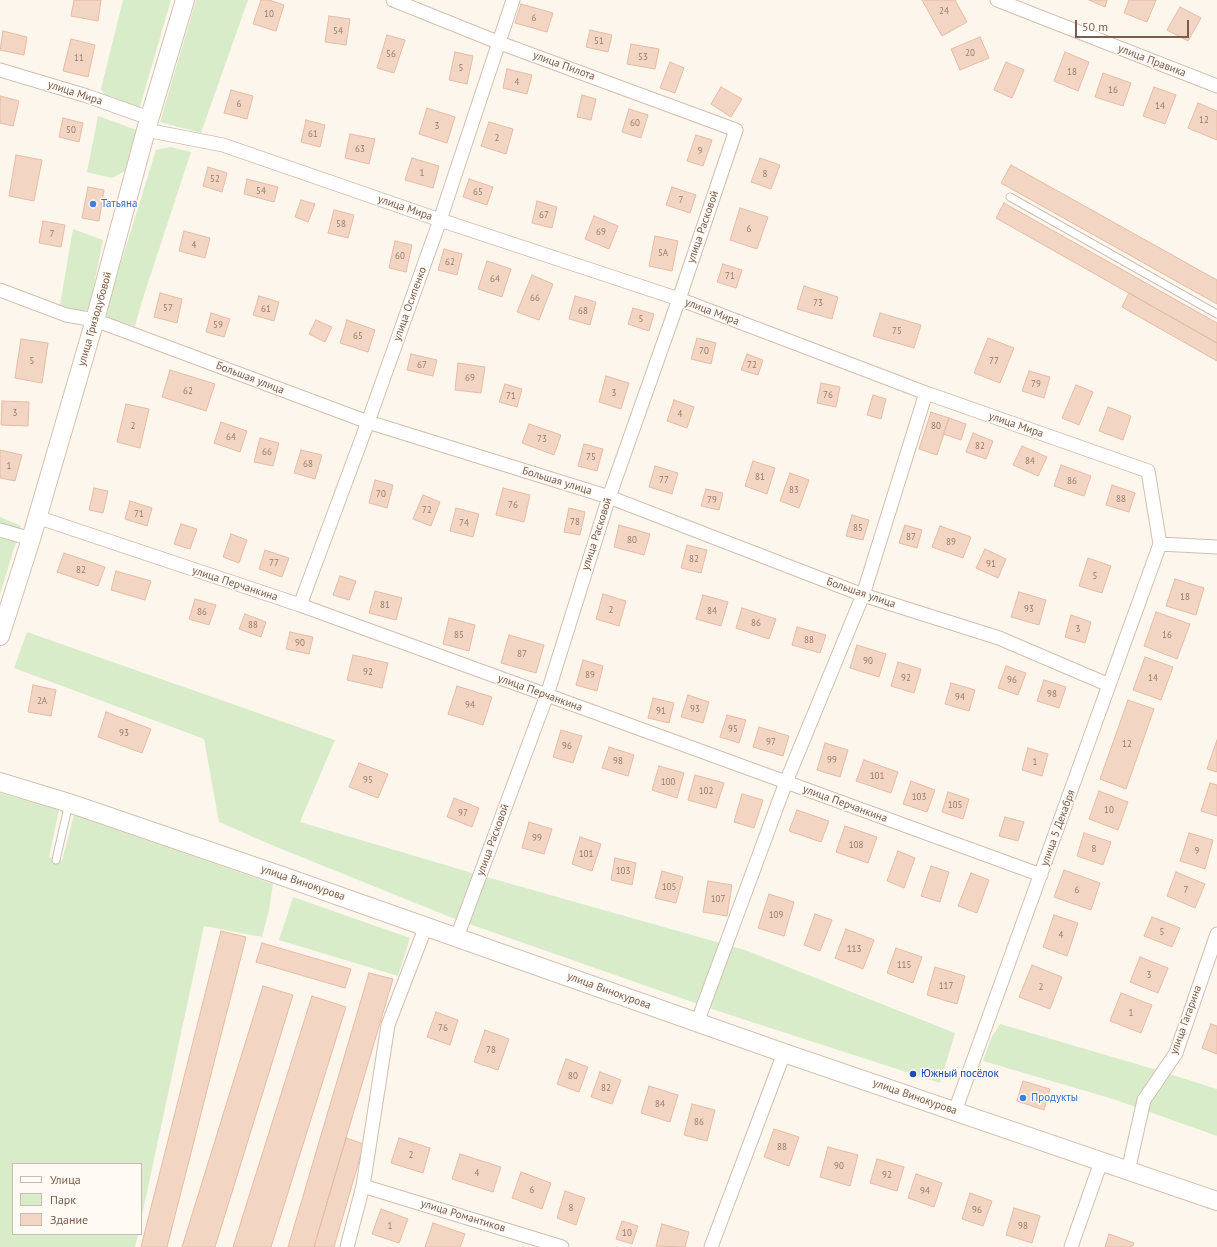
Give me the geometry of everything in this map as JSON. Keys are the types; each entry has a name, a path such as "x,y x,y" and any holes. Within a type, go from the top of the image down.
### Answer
{"main road":[{"name":"улица Гризодубовой","path":"0,636 31,539 95,320 147,124 185,0"},
{"name":"улица Винокурова","path":"0,782 70,803 285,876 697,1023 1217,1201"}],"street":[{"name":"улица Пилота","path":"392,0 500,43 736,130"},
{"name":"улица Осипенко","path":"300,606 440,220 500,43 513,0"},
{"name":"улица Правика","path":"998,0 1217,86"},
{"name":"улица Мира","path":"0,70 87,96 147,124 223,146 679,299 926,393 1148,471 1160,544"},
{"name":"улица Расковой","path":"457,937 547,695 609,497 679,299 736,130"},
{"name":"Большая улица","path":"0,290 66,315 95,320 368,422 609,497 863,595 998,638 1109,684"},
{"path":"697,1023 786,782 863,595 926,393"},
{"name":"улица Перчанкина","path":"37,518 300,606 1041,875"},
{"path":"0,530 31,539"},
{"path":"1160,544 1217,548"},
{"name":"улица 5 Декабря","path":"955,1111 1160,544"},
{"path":"347,1247 363,1186 388,1026 426,926"},
{"name":"улица Гагарина","path":"1128,1171 1144,1100 1176,1053 1217,934"},
{"path":"711,1247 784,1053"},
{"path":"1071,1247 1101,1162"},
{"name":"улица Романтиков","path":"363,1186 562,1247"}],"lane":[{"path":"1010,197 1217,314"},
{"path":"56,860 70,803"}],"green space":[{"path":"123,0 171,0 139,110 108,100 101,89"},
{"path":"196,0 248,0 201,133 160,122"},
{"path":"98,116 137,130 127,170 112,178 87,172"},
{"path":"170,147 191,152 135,326 108,320 106,311 156,150"},
{"path":"73,229 103,240 89,309 81,312 60,305"},
{"path":"0,517 21,526 0,594"},
{"path":"27,632 335,740 300,822 469,872 745,950 955,1033 940,1083 718,1011 455,919 274,846 219,822 204,739 14,668"},
{"path":"0,793 59,810 49,857 62,861 74,815 273,884 269,910 262,937 204,926 142,1215 142,1163 12,1163 12,1235 138,1235 135,1247 0,1247"},
{"path":"293,897 410,938 398,976 279,940"},
{"path":"1000,1024 1217,1089 1217,1136 1113,1099 983,1061 991,1038"}],"building":[{"path":"74,0 101,0 98,21 71,16"},
{"path":"261,0 269,0 284,5 276,31 253,24"},
{"path":"922,0 955,0 967,22 942,36"},
{"path":"1089,0 1107,0 1105,7"},
{"path":"1129,0 1156,0 1147,22 1124,13"},
{"path":"521,4 553,13 547,32 515,23"},
{"path":"1180,7 1201,18 1188,41 1167,30"},
{"path":"329,16 350,19 346,45 325,42"},
{"path":"590,30 612,35 608,52 586,47"},
{"path":"3,31 27,37 24,55 0,50"},
{"path":"387,35 405,40 394,73 377,68"},
{"path":"980,37 989,58 960,70 951,49"},
{"path":"71,39 95,45 88,77 63,71"},
{"path":"631,44 659,49 655,69 627,64"},
{"path":"455,52 473,56 467,84 449,80"},
{"path":"1065,52 1089,62 1078,91 1054,81"},
{"path":"670,62 684,68 675,93 660,88"},
{"path":"1006,62 1024,70 1012,98 994,90"},
{"path":"507,69 532,75 527,94 503,88"},
{"path":"1103,73 1131,83 1123,106 1095,97"},
{"path":"721,87 742,99 731,117 711,104"},
{"path":"1154,87 1176,95 1165,124 1143,116"},
{"path":"231,90 253,96 247,119 224,113"},
{"path":"582,95 596,99 591,120 577,117"},
{"path":"0,96 19,101 13,126 0,123"},
{"path":"1198,103 1217,111 1217,140 1188,128"},
{"path":"427,108 455,117 447,143 419,134"},
{"path":"629,109 648,115 641,138 622,132"},
{"path":"63,118 83,123 79,142 59,137"},
{"path":"306,120 325,125 320,147 301,142"},
{"path":"489,122 513,129 506,154 481,146"},
{"path":"350,134 375,139 369,164 345,158"},
{"path":"696,135 712,140 703,166 687,161"},
{"path":"16,155 42,160 34,201 9,196"},
{"path":"412,158 439,166 433,188 405,180"},
{"path":"760,158 780,165 771,189 751,182"},
{"path":"1011,165 1217,280 1217,304 1001,183"},
{"path":"208,167 227,173 222,192 203,186"},
{"path":"247,179 278,187 274,202 244,194"},
{"path":"469,179 493,187 487,205 463,197"},
{"name":"Татьяна","path":"88,187 104,190 99,221 82,218"},
{"path":"672,187 696,195 690,213 666,205"},
{"path":"301,200 315,204 308,222 295,217"},
{"path":"537,201 557,207 552,228 532,223"},
{"path":"1004,203 1217,323 1217,343 996,218"},
{"path":"740,208 768,217 757,249 730,240"},
{"path":"334,210 354,215 348,238 328,233"},
{"path":"594,216 618,226 609,249 585,239"},
{"path":"43,221 65,225 61,247 39,243"},
{"path":"184,231 210,238 205,258 179,251"},
{"path":"655,236 678,241 672,271 649,266"},
{"path":"395,241 412,245 406,272 389,268"},
{"path":"444,249 462,254 457,275 438,270"},
{"path":"487,261 511,269 502,297 478,289"},
{"path":"723,264 742,270 736,288 717,282"},
{"path":"532,275 553,284 539,320 517,312"},
{"path":"804,286 838,297 832,319 797,309"},
{"path":"160,293 182,299 177,323 154,317"},
{"path":"1129,293 1217,343 1217,361 1122,307"},
{"path":"259,296 279,302 274,321 253,315"},
{"path":"575,296 596,302 590,325 569,319"},
{"path":"633,308 654,314 649,331 628,324"},
{"path":"211,313 230,319 224,337 206,332"},
{"path":"880,313 921,325 914,348 873,336"},
{"path":"316,320 332,327 325,342 309,334"},
{"path":"347,320 375,330 368,352 340,343"},
{"path":"697,338 716,343 711,364 691,359"},
{"path":"988,338 1014,348 1000,383 974,373"},
{"path":"21,339 48,343 42,383 15,378"},
{"path":"411,354 437,360 433,376 407,370"},
{"path":"747,354 763,360 758,375 741,370"},
{"path":"458,363 485,367 481,393 455,390"},
{"path":"170,370 215,384 206,411 162,397"},
{"path":"1029,371 1050,377 1044,398 1022,391"},
{"path":"606,376 629,383 621,409 599,402"},
{"path":"821,383 840,387 836,407 817,403"},
{"path":"505,384 522,389 517,407 499,402"},
{"path":"1076,385 1093,392 1079,425 1062,418"},
{"path":"873,395 886,399 881,419 867,415"},
{"path":"674,400 694,407 687,428 667,421"},
{"path":"2,401 29,402 28,426 1,425"},
{"path":"126,404 149,409 140,448 117,442"},
{"path":"1108,407 1131,416 1123,440 1099,431"},
{"path":"931,412 949,418 937,455 919,449"},
{"path":"949,418 966,424 961,440 943,434"},
{"path":"221,422 247,431 240,452 214,443"},
{"path":"529,424 561,435 554,455 522,443"},
{"path":"973,433 993,441 986,459 966,452"},
{"path":"260,438 279,443 273,466 254,462"},
{"path":"584,444 603,449 597,471 578,466"},
{"path":"1022,446 1047,457 1038,476 1013,465"},
{"path":"0,450 22,455 15,481 0,478"},
{"path":"301,450 322,455 315,479 294,473"},
{"path":"753,461 775,468 767,494 745,486"},
{"path":"1061,465 1091,476 1084,496 1054,486"},
{"path":"655,466 678,473 672,494 649,487"},
{"path":"790,473 809,480 799,508 780,501"},
{"path":"375,480 393,485 387,508 369,503"},
{"path":"1112,485 1135,493 1129,512 1106,505"},
{"path":"94,488 108,491 103,513 89,510"},
{"path":"503,488 530,495 524,522 496,515"},
{"path":"706,489 723,493 719,510 701,506"},
{"path":"423,495 440,502 431,526 413,519"},
{"path":"130,501 152,508 147,526 125,519"},
{"path":"456,508 479,514 473,537 450,531"},
{"path":"569,508 585,512 580,535 564,532"},
{"path":"852,515 869,520 863,540 846,536"},
{"path":"181,524 197,529 190,549 174,544"},
{"path":"619,525 650,534 644,555 614,547"},
{"path":"905,525 922,530 917,548 899,543"},
{"path":"940,526 971,537 963,558 932,547"},
{"path":"231,534 247,540 239,563 223,557"},
{"path":"687,545 707,550 701,573 681,568"},
{"path":"985,549 1006,559 998,578 976,568"},
{"path":"265,550 289,558 282,577 259,569"},
{"path":"64,553 105,567 98,586 57,572"},
{"path":"1088,558 1111,566 1102,593 1079,586"},
{"path":"116,571 151,581 145,600 111,590"},
{"path":"340,576 356,581 349,600 333,595"},
{"path":"1175,579 1204,588 1196,615 1166,606"},
{"path":"375,591 402,598 396,620 369,613"},
{"path":"1019,592 1046,600 1039,625 1011,617"},
{"path":"603,594 626,601 619,626 596,619"},
{"path":"703,595 728,602 721,626 696,619"},
{"path":"195,599 216,605 209,625 189,619"},
{"path":"742,608 776,619 769,639 736,628"},
{"path":"1156,612 1190,624 1177,659 1144,646"},
{"path":"245,614 266,622 261,637 239,629"},
{"path":"1071,615 1091,622 1085,643 1065,637"},
{"path":"449,618 475,625 469,651 443,644"},
{"path":"797,627 826,635 820,653 792,645"},
{"path":"290,632 313,637 309,654 286,649"},
{"path":"509,635 544,645 536,673 501,663"},
{"path":"857,645 886,654 879,677 850,668"},
{"path":"353,655 388,663 382,688 347,680"},
{"path":"1145,657 1173,667 1161,700 1133,690"},
{"path":"583,660 603,666 597,691 576,685"},
{"path":"898,662 921,669 914,693 891,686"},
{"path":"1006,666 1026,673 1018,695 998,688"},
{"path":"1044,680 1066,687 1059,708 1037,701"},
{"path":"951,683 975,690 969,711 945,704"},
{"path":"33,685 56,690 51,716 28,712"},
{"path":"457,686 492,697 483,725 448,714"},
{"path":"688,695 709,702 703,723 681,717"},
{"path":"653,698 674,703 669,723 648,718"},
{"path":"1128,700 1154,709 1126,789 1100,779"},
{"path":"106,712 151,729 142,753 98,737"},
{"path":"727,715 746,720 739,743 720,737"},
{"path":"759,727 789,736 783,756 753,747"},
{"path":"561,730 582,736 573,763 553,757"},
{"path":"1217,740 1217,772 1207,769"},
{"path":"825,743 848,750 840,777 817,770"},
{"path":"609,747 634,755 628,776 602,768"},
{"path":"1028,748 1048,754 1042,776 1022,770"},
{"path":"864,760 898,772 891,793 856,781"},
{"path":"359,763 388,774 378,798 349,787"},
{"path":"659,766 684,773 677,798 652,790"},
{"path":"695,775 724,783 716,808 688,800"},
{"path":"911,781 935,790 927,812 903,804"},
{"path":"1210,783 1217,785 1217,816 1201,811"},
{"path":"1099,791 1128,802 1118,830 1089,819"},
{"path":"948,792 969,799 963,819 942,812"},
{"path":"742,794 763,800 754,828 734,822"},
{"path":"454,798 479,808 472,827 447,817"},
{"path":"797,810 829,821 821,842 789,831"},
{"path":"1005,817 1024,822 1018,841 999,836"},
{"path":"529,822 552,829 544,854 522,848"},
{"path":"845,826 877,837 868,863 836,852"},
{"path":"1084,833 1111,842 1103,865 1077,856"},
{"path":"1189,833 1213,840 1205,869 1180,861"},
{"path":"580,837 601,844 592,871 572,864"},
{"path":"898,851 915,858 904,888 887,881"},
{"path":"615,858 636,863 632,885 611,880"},
{"path":"931,866 949,872 940,902 921,896"},
{"path":"1064,870 1100,883 1091,910 1054,897"},
{"path":"662,871 683,877 676,903 655,898"},
{"path":"1176,872 1205,884 1195,908 1167,896"},
{"path":"971,873 989,880 977,913 958,906"},
{"path":"708,881 732,885 727,916 703,912"},
{"path":"769,894 794,902 784,936 758,928"},
{"path":"815,914 832,920 820,951 804,945"},
{"path":"1054,915 1078,923 1067,956 1043,947"},
{"path":"1152,917 1180,928 1172,947 1144,936"},
{"path":"846,929 874,940 863,969 835,958"},
{"path":"221,931 246,937 167,1247 141,1247"},
{"path":"262,943 351,969 345,988 256,962"},
{"path":"896,948 922,957 913,983 887,973"},
{"path":"1140,957 1168,968 1158,993 1130,982"},
{"path":"1032,965 1062,977 1050,1009 1019,997"},
{"path":"935,967 965,976 957,1004 927,995"},
{"path":"369,973 393,979 314,1247 288,1247"},
{"path":"263,986 293,995 215,1247 182,1247"},
{"path":"1121,993 1152,1005 1141,1033 1110,1021"},
{"path":"312,996 346,1007 271,1247 233,1247"},
{"path":"436,1012 458,1020 450,1045 427,1037"},
{"path":"1211,1024 1217,1026 1217,1054 1202,1048"},
{"path":"485,1030 509,1039 498,1070 474,1062"},
{"path":"566,1059 588,1067 579,1092 557,1084"},
{"path":"600,1072 621,1080 612,1104 591,1097"},
{"path":"1023,1081 1050,1089 1044,1110 1017,1101"},
{"path":"649,1086 678,1095 670,1122 641,1113"},
{"path":"692,1104 715,1110 707,1141 684,1135"},
{"path":"774,1129 799,1137 789,1166 764,1157"},
{"path":"346,1138 364,1144 334,1247 314,1247"},
{"path":"399,1138 430,1148 423,1173 391,1163"},
{"path":"828,1147 858,1155 850,1186 820,1177"},
{"path":"460,1154 501,1167 493,1192 452,1179"},
{"path":"877,1159 904,1167 897,1191 870,1183"},
{"path":"521,1172 551,1183 542,1209 512,1198"},
{"path":"916,1174 942,1183 934,1207 908,1198"},
{"path":"565,1191 585,1198 576,1225 557,1218"},
{"path":"970,1193 992,1201 983,1226 962,1219"},
{"path":"1014,1208 1040,1216 1032,1243 1006,1235"},
{"path":"381,1209 408,1219 399,1243 372,1234"},
{"path":"622,1221 638,1226 632,1244 616,1239"},
{"path":"433,1223 465,1234 460,1247 425,1247"},
{"path":"662,1224 689,1232 685,1247 656,1246"},
{"path":"1109,1234 1134,1243 1132,1247 1105,1247"}],"place":[{"name":"Татьяна","path":"93,204"},
{"name":"Южный посёлок","path":"913,1074"},
{"name":"Продукты","path":"1023,1098"}]}
